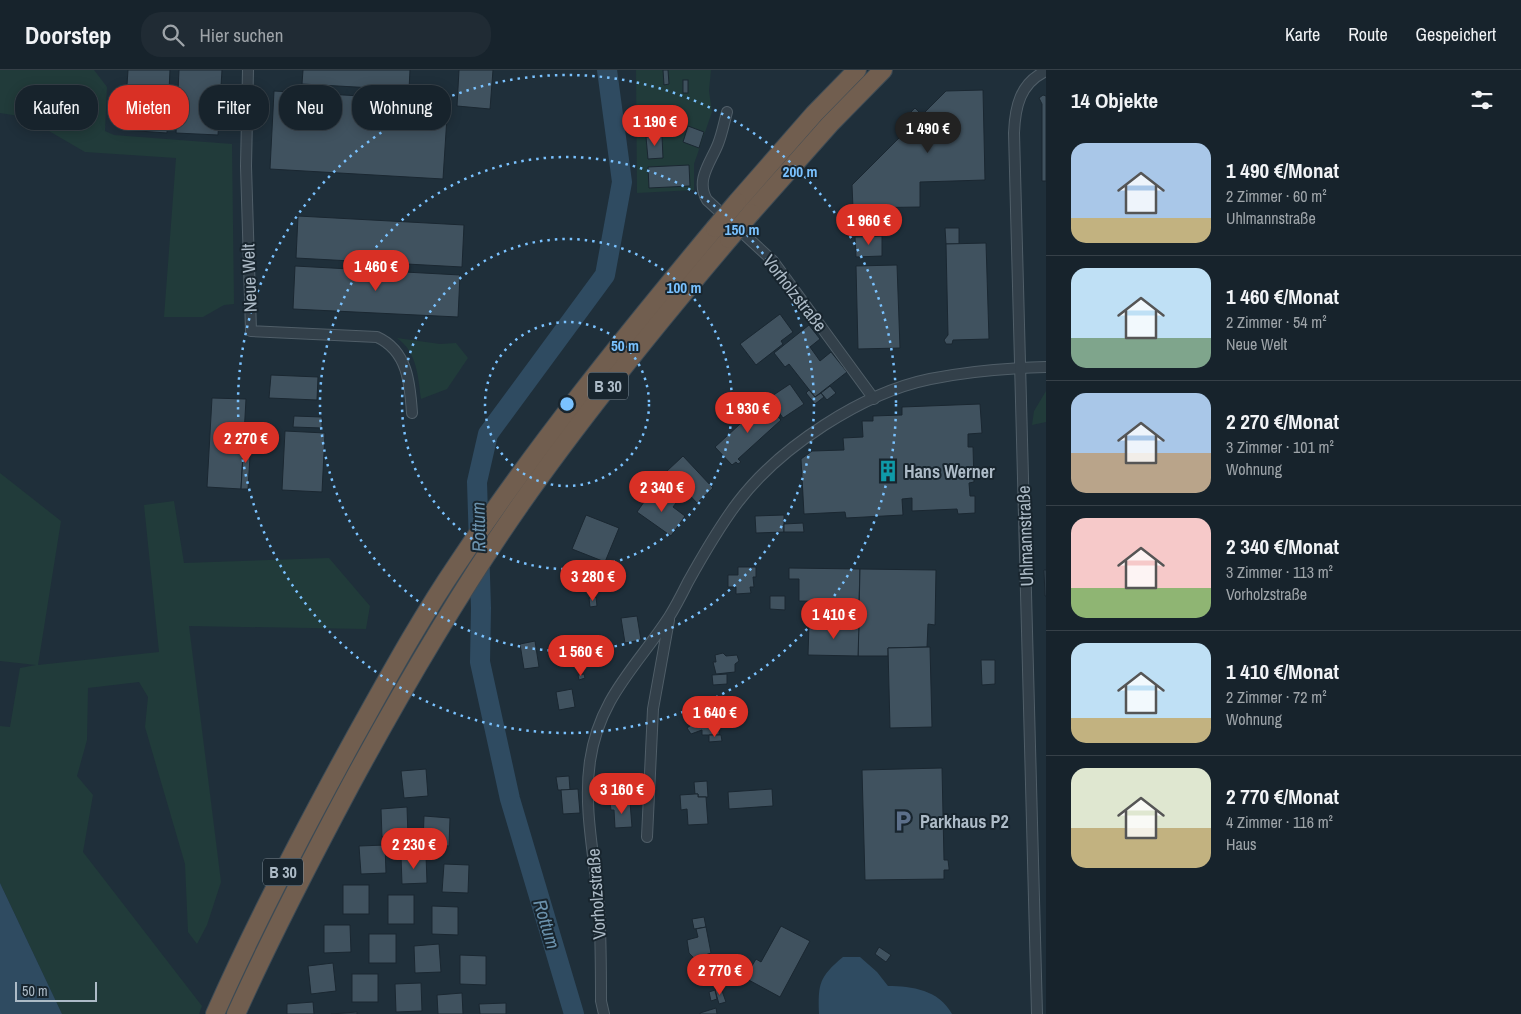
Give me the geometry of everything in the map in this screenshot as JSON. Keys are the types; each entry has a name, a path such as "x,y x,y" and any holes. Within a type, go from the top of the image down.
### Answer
{"highway":[{"name":"B 30","path":"744,208 814,114 857,70"},
{"name":"B 30","path":"215,1014 259,918 373,704 458,563 493,513 574,401 744,208 883,70"},
{"name":"B 30","path":"236,1014 275,928 375,740 463,591 526,497 722,233"}],"street":[{"name":"Neue Welt","path":"248,70 246,166 251,331 377,337 387,341 403,360 411,392 412,413"},
{"name":"Uhlmannstraße","path":"1037,1014 1015,117 1018,101 1031,80 1046,71"},
{"name":"Vorholzstraße","path":"727,112 719,142 704,174 702,192 707,200 773,261 874,398"},
{"name":"Vorholzstraße","path":"604,1014 601,1001 599,908 588,792 590,759 600,723 613,693 670,617 718,530 739,501 758,480 799,443 834,420 874,398 929,379 1020,368 1046,367"},
{"name":"Vorholzstraße","path":"647,837 653,709 670,617"}],"green space":[{"path":"0,70 94,70 107,87 105,131 114,135 232,144 234,304 224,305 203,317 164,317 176,158 85,152 47,130 98,130 98,85 15,85 15,115 0,113"},
{"path":"636,70 711,70 709,91 712,112 694,164 694,190 637,193"},
{"path":"397,338 440,344 456,343 468,358 447,389 421,399 413,357"},
{"path":"1046,391 1046,422 1032,425 1034,411"},
{"path":"0,473 61,521 38,665 159,652 144,505 174,501 184,563 329,558 370,606 366,629 189,626 221,882 207,925 197,944 188,932 185,864 145,727 148,697 139,682 88,688 87,740 77,776 93,795 83,852 202,1006 199,1014 62,1014 0,883 0,726 10,727 20,668 36,665 0,661"}],"water":[{"path":"0,883 62,1014 0,1014"},
{"path":"843,957 860,957 877,972 888,986 924,991 940,1000 952,1014 819,1014 819,995 822,982 829,970"}],"building":[{"path":"128,70 170,70 169,85 127,85"},
{"path":"179,70 222,70 221,85 199,85 199,130 218,130 218,135 176,133 176,130 189,130 189,85 178,85"},
{"path":"303,70 410,70 409,85 352,85 352,87 302,84"},
{"path":"459,70 493,70 490,109 457,106"},
{"path":"663,70 668,70 669,84 664,85"},
{"path":"683,80 688,80 688,93 683,93"},
{"path":"983,90 985,180 920,182 920,207 853,208 852,185 917,120 910,113 915,108 922,115 946,91"},
{"path":"274,91 279,91 279,130 342,130 342,95 352,95 352,130 446,130 443,179 270,169"},
{"path":"1043,95 1046,96 1046,181 1042,181 1042,104 1039,98"},
{"path":"652,109 666,116 664,120 650,114"},
{"path":"688,126 704,132 699,148 683,142"},
{"path":"124,130 167,130 167,133"},
{"path":"662,136 663,158 648,159 646,137"},
{"path":"689,165 690,186 649,188 648,167"},
{"path":"298,216 464,225 462,267 296,258"},
{"path":"945,228 959,228 959,244 946,244"},
{"path":"882,236 882,256 856,257 855,237"},
{"path":"986,243 989,339 953,340 952,344 946,344 944,340 948,335 946,244"},
{"path":"897,265 900,348 858,349 856,266"},
{"path":"295,266 460,275 458,317 293,309"},
{"path":"780,314 793,332 781,341 783,344 756,365 740,344"},
{"path":"809,325 820,339 810,347 820,361 831,352 847,372 815,397 789,364 785,367 774,353"},
{"path":"271,375 318,377 317,400 269,398"},
{"path":"790,384 804,404 783,418 776,411 776,407 769,398"},
{"path":"830,386 836,393 827,400 821,393"},
{"path":"809,390 815,397 821,393 824,397 815,404 806,393"},
{"path":"212,398 246,399 241,489 207,487"},
{"path":"764,402 781,420 738,459 741,462 738,464 736,462 732,465 715,447"},
{"name":"Hans Werner","path":"980,404 982,433 968,434 968,447 973,447 974,482 969,483 970,496 975,496 975,513 958,514 957,509 912,511 912,498 902,499 903,515 846,518 845,512 804,514 801,459 812,451 844,450 843,438 863,437 862,421 873,421 873,416 902,415 902,407"},
{"path":"294,416 322,417 322,428 293,427"},
{"path":"285,431 325,433 322,492 282,490"},
{"path":"244,439 251,439 248,489 241,489"},
{"path":"683,456 713,488 697,503 667,471"},
{"path":"651,492 660,498 663,494 676,503 673,507 685,516 671,536 637,512"},
{"path":"586,515 619,528 605,562 572,549"},
{"path":"784,515 784,532 756,533 755,516"},
{"path":"803,523 804,532 784,532 784,524"},
{"path":"738,567 756,567 756,577 753,577 754,587 750,587 751,593 736,594 736,587 728,587 728,575 738,575"},
{"path":"789,568 860,569 859,602 799,601 799,579 789,579"},
{"path":"860,569 936,570 935,625 928,624 927,647 888,648 888,656 858,656"},
{"path":"1044,570 1046,570 1046,596 1045,596"},
{"path":"770,596 785,596 785,610 770,609"},
{"path":"596,597 597,606 590,607 589,598"},
{"path":"637,616 641,640 625,643 621,618"},
{"path":"809,625 859,626 858,656 808,655"},
{"path":"535,641 539,667 524,669 520,644"},
{"path":"580,641 581,647 573,648 572,643"},
{"path":"930,647 932,727 890,728 888,648"},
{"path":"723,653 726,656 737,655 739,661 735,664 735,672 716,674 713,662 716,662 715,655"},
{"path":"981,660 995,660 995,684 982,685"},
{"path":"584,674 585,678 579,680 578,675"},
{"path":"727,674 727,684 713,685 712,675"},
{"path":"572,689 575,707 559,710 556,692"},
{"path":"706,722 719,724 719,735 702,735 702,730 691,734 687,728 694,723 696,727 702,727"},
{"path":"709,735 721,735 722,741 709,742"},
{"name":"Parkhaus P2","path":"942,768 944,860 948,860 949,868 949,870 944,870 944,879 865,880 862,770"},
{"path":"426,769 428,796 404,798 401,771"},
{"path":"569,776 570,790 558,790 556,777"},
{"path":"707,781 708,797 698,797 698,794 695,794 694,782"},
{"path":"578,789 580,813 563,814 561,790"},
{"path":"600,789 612,789 613,800 601,801"},
{"path":"772,789 773,806 729,809 728,792"},
{"path":"698,794 698,797 706,797 708,824 688,825 687,809 681,810 680,795"},
{"path":"630,802 632,827 615,828 614,810 611,810 610,803"},
{"path":"407,807 408,836 382,837 381,809"},
{"path":"424,816 450,818 449,846 423,845"},
{"path":"385,845 386,873 361,874 359,846"},
{"path":"426,855 427,883 402,884 401,856"},
{"path":"444,864 469,865 468,893 442,892"},
{"path":"343,885 369,885 369,914 343,914"},
{"path":"388,895 414,895 414,924 388,924"},
{"path":"432,906 458,907 458,935 432,934"},
{"path":"704,917 706,927 694,929 692,919"},
{"path":"324,925 350,925 351,952 324,953"},
{"path":"781,926 810,941 780,997 745,978 756,959 761,962"},
{"path":"706,927 711,953 705,955 707,958 699,963 689,953 687,940 698,937 696,929"},
{"path":"369,934 396,934 396,963 369,963"},
{"path":"439,944 441,972 415,973 414,946"},
{"path":"879,947 891,955 886,962 875,954"},
{"path":"460,955 486,956 486,985 460,984"},
{"path":"333,963 336,991 311,994 308,966"},
{"path":"742,965 750,970 743,983 736,979"},
{"path":"352,974 378,974 378,1002 352,1002"},
{"path":"421,983 422,1011 396,1012 395,984"},
{"path":"721,988 726,1002 719,1004 715,990"},
{"path":"715,990 717,999 711,1001 709,992"},
{"path":"462,993 463,1014 438,1014 437,995"},
{"path":"313,1002 314,1014 287,1014 287,1004"},
{"path":"506,1003 506,1014 480,1014 479,1004"},
{"path":"716,1008 717,1014 700,1014 700,1013"},
{"path":"357,1012 357,1014 331,1014"}],"waterway":[{"name":"Rottum","path":"574,1014 510,799 480,662 481,608 477,482 488,434 605,275 622,182 607,70"}],"place":[{"name":"Hans Werner","path":"888,471"},
{"name":"Parkhaus P2","path":"903,821"}]}
